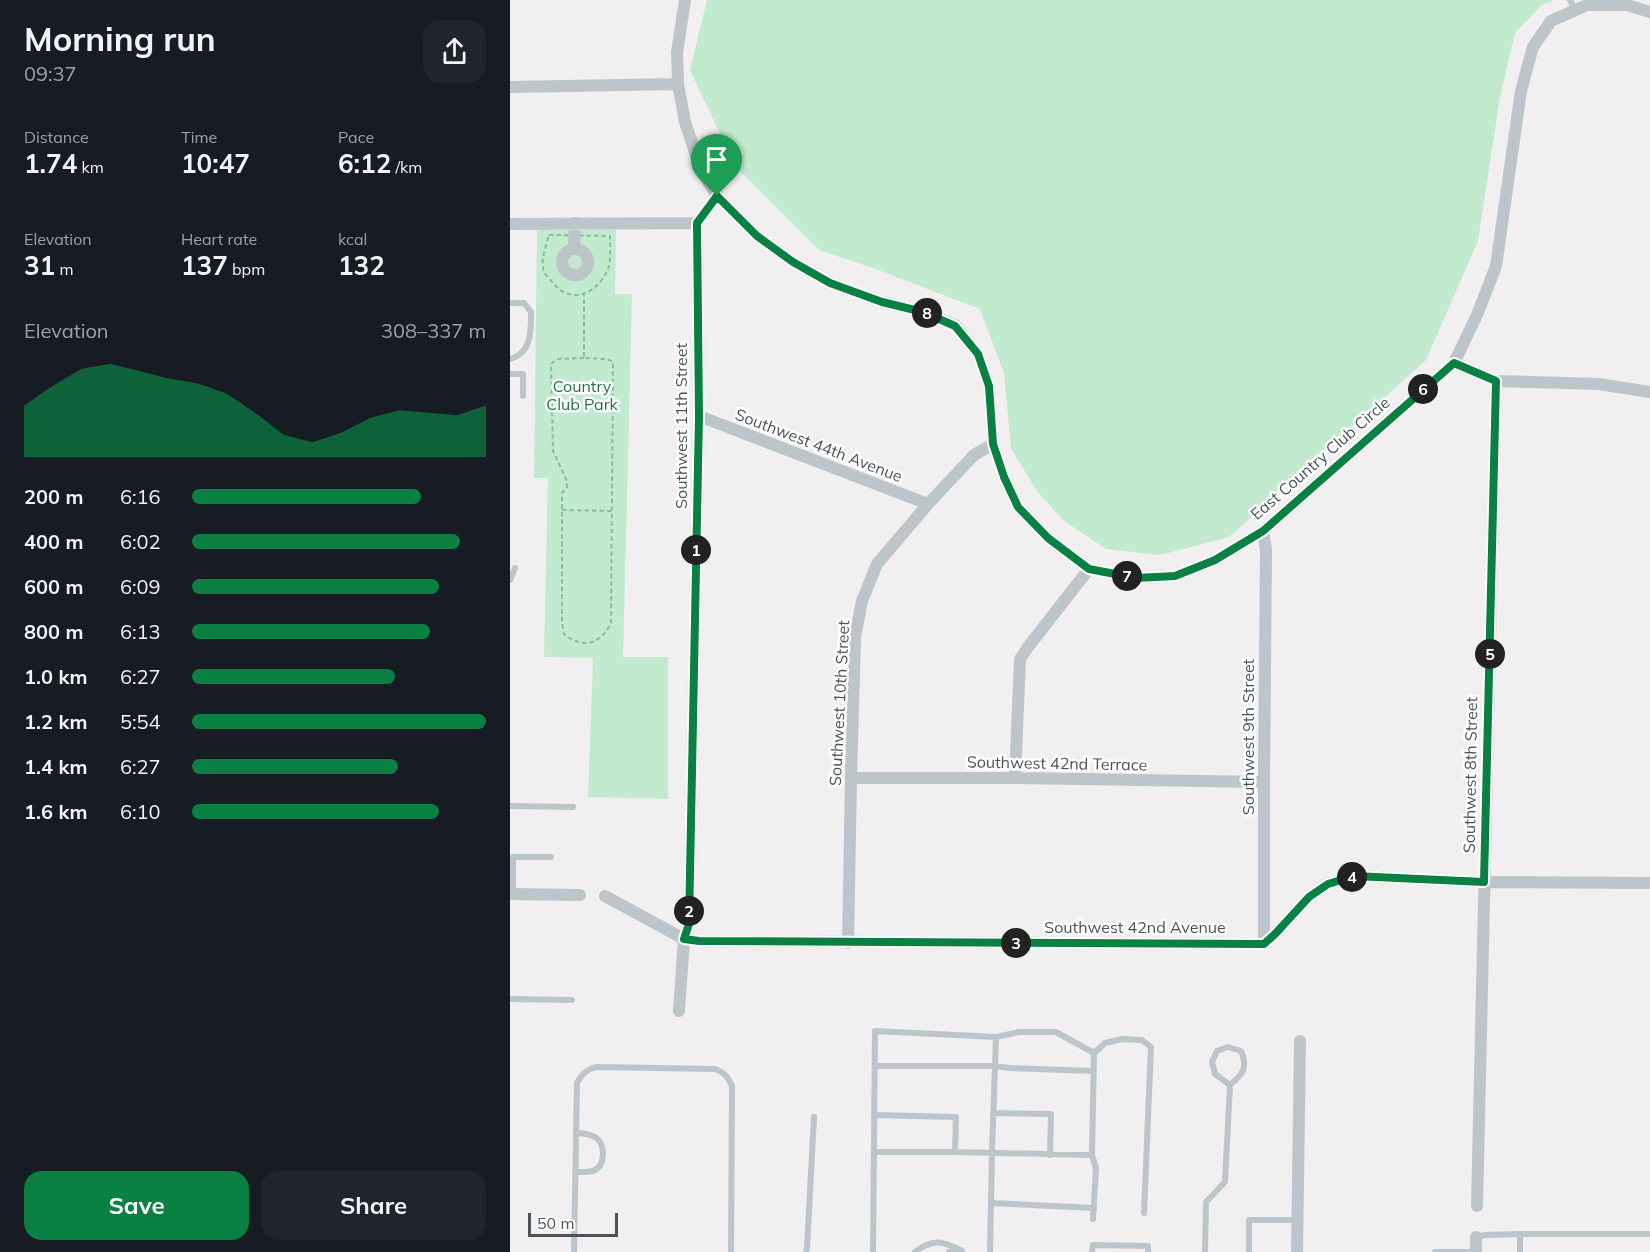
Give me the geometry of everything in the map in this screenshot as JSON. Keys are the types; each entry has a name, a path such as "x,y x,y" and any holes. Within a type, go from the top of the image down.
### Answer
{"street":[{"path":"510,224 575,236 697,223 717,196 701,170 686,122 678,84 677,52 686,0"},
{"name":"East Country Club Circle","path":"717,196 757,236 793,262 830,283 882,302 923,312 955,326 978,354 989,386 993,444 1004,477 1018,507 1048,538 1089,569 1136,578 1175,576 1215,560 1263,531 1454,363 1496,266 1521,90 1533,47 1551,21 1572,5 1627,5 1650,12"},
{"path":"510,87 678,84"},
{"name":"Southwest 11th Street","path":"679,1011 684,939 689,924 699,416 697,223"},
{"path":"1454,363 1496,381 1599,384 1650,392"},
{"name":"Southwest 8th Street","path":"1477,1206 1496,381"},
{"name":"Southwest 44th Avenue","path":"699,416 928,504"},
{"name":"Southwest 10th Street","path":"848,943 855,637 862,601 877,564 974,455 993,444"},
{"name":"Southwest 9th Street","path":"1263,531 1266,550 1264,944"},
{"path":"1015,778 1020,659 1089,569"},
{"name":"Southwest 42nd Terrace","path":"850,778 1264,782"},
{"path":"1264,944 1309,897 1328,884 1354,876 1484,882 1650,883"},
{"path":"512,895 580,896"},
{"name":"Southwest 42nd Avenue","path":"605,896 684,939 699,941 1264,944"},
{"path":"1297,1252 1300,1041"},
{"path":"1476,1238 1476,1252"}],"lane":[{"path":"510,303 524,303 531,312 530,341 522,351 510,359"},
{"path":"510,374 523,374 522,396"},
{"path":"510,580 515,568"},
{"path":"510,806 573,807"},
{"path":"512,895 513,857 551,857"},
{"path":"510,999 572,1000"},
{"path":"873,1252 875,1031 996,1037 1019,1032 1056,1032 1094,1053"},
{"path":"990,1252 996,1037"},
{"path":"1093,1219 1096,1168 1092,1155 1094,1053 1105,1043 1122,1039 1142,1040 1151,1047 1144,1213"},
{"path":"1205,1252 1206,1202 1225,1182 1230,1085 1241,1076 1245,1061 1241,1051 1228,1047 1217,1051 1212,1062 1215,1074 1230,1085"},
{"path":"875,1066 995,1066 1094,1071"},
{"path":"574,1252 577,1083 581,1074 588,1069 620,1067 715,1069 722,1071 728,1077 732,1086 730,1252"},
{"path":"993,1113 1051,1114 1050,1155"},
{"path":"874,1115 956,1117 956,1152"},
{"path":"806,1252 814,1117"},
{"path":"575,1172 596,1169 602,1162 603,1150 600,1141 592,1135 576,1132"},
{"path":"874,1152 1092,1155"},
{"path":"991,1203 1094,1208"},
{"path":"1249,1252 1249,1220 1297,1220"},
{"path":"1476,1238 1485,1235 1520,1234 1650,1234"},
{"path":"1520,1234 1520,1252"},
{"path":"915,1252 934,1242 946,1243 962,1251"},
{"path":"1092,1252 1093,1245 1148,1245 1148,1252"},
{"path":"949,1252 962,1251"},
{"path":"1435,1252 1476,1252"}],"path":[{"path":"549,235 575,236 610,236 608,268 598,286 584,294 567,294 556,287 544,272 543,254 549,235"},
{"path":"584,294 584,358"},
{"path":"557,359 607,359 613,363 611,623 606,633 593,643 574,642 564,634 562,622 562,510 562,493 567,487 567,481 553,451 551,364 557,359"},
{"path":"562,510 612,510"}],"green space":[{"path":"707,0 1554,0 1542,5 1515,33 1500,97 1478,241 1426,360 1229,537 1160,555 1106,549 1063,520 1036,490 1011,448 1004,373 980,309 819,250 735,166 690,70"},
{"name":"Country Club Park","path":"537,230 616,230 615,294 632,294 623,657 668,657 668,799 588,797 593,658 544,657 548,478 534,478"}],"route":[{"path":"717,196 757,236 793,262 830,283 882,302 923,312 955,326 978,354 989,386 993,444 1004,477 1018,507 1048,538 1089,569 1136,578 1175,576 1215,560 1263,531 1454,363 1496,381 1484,882 1354,876 1328,884 1309,897 1264,944 848,943 684,939 689,924 699,416 697,223 717,196"}]}
